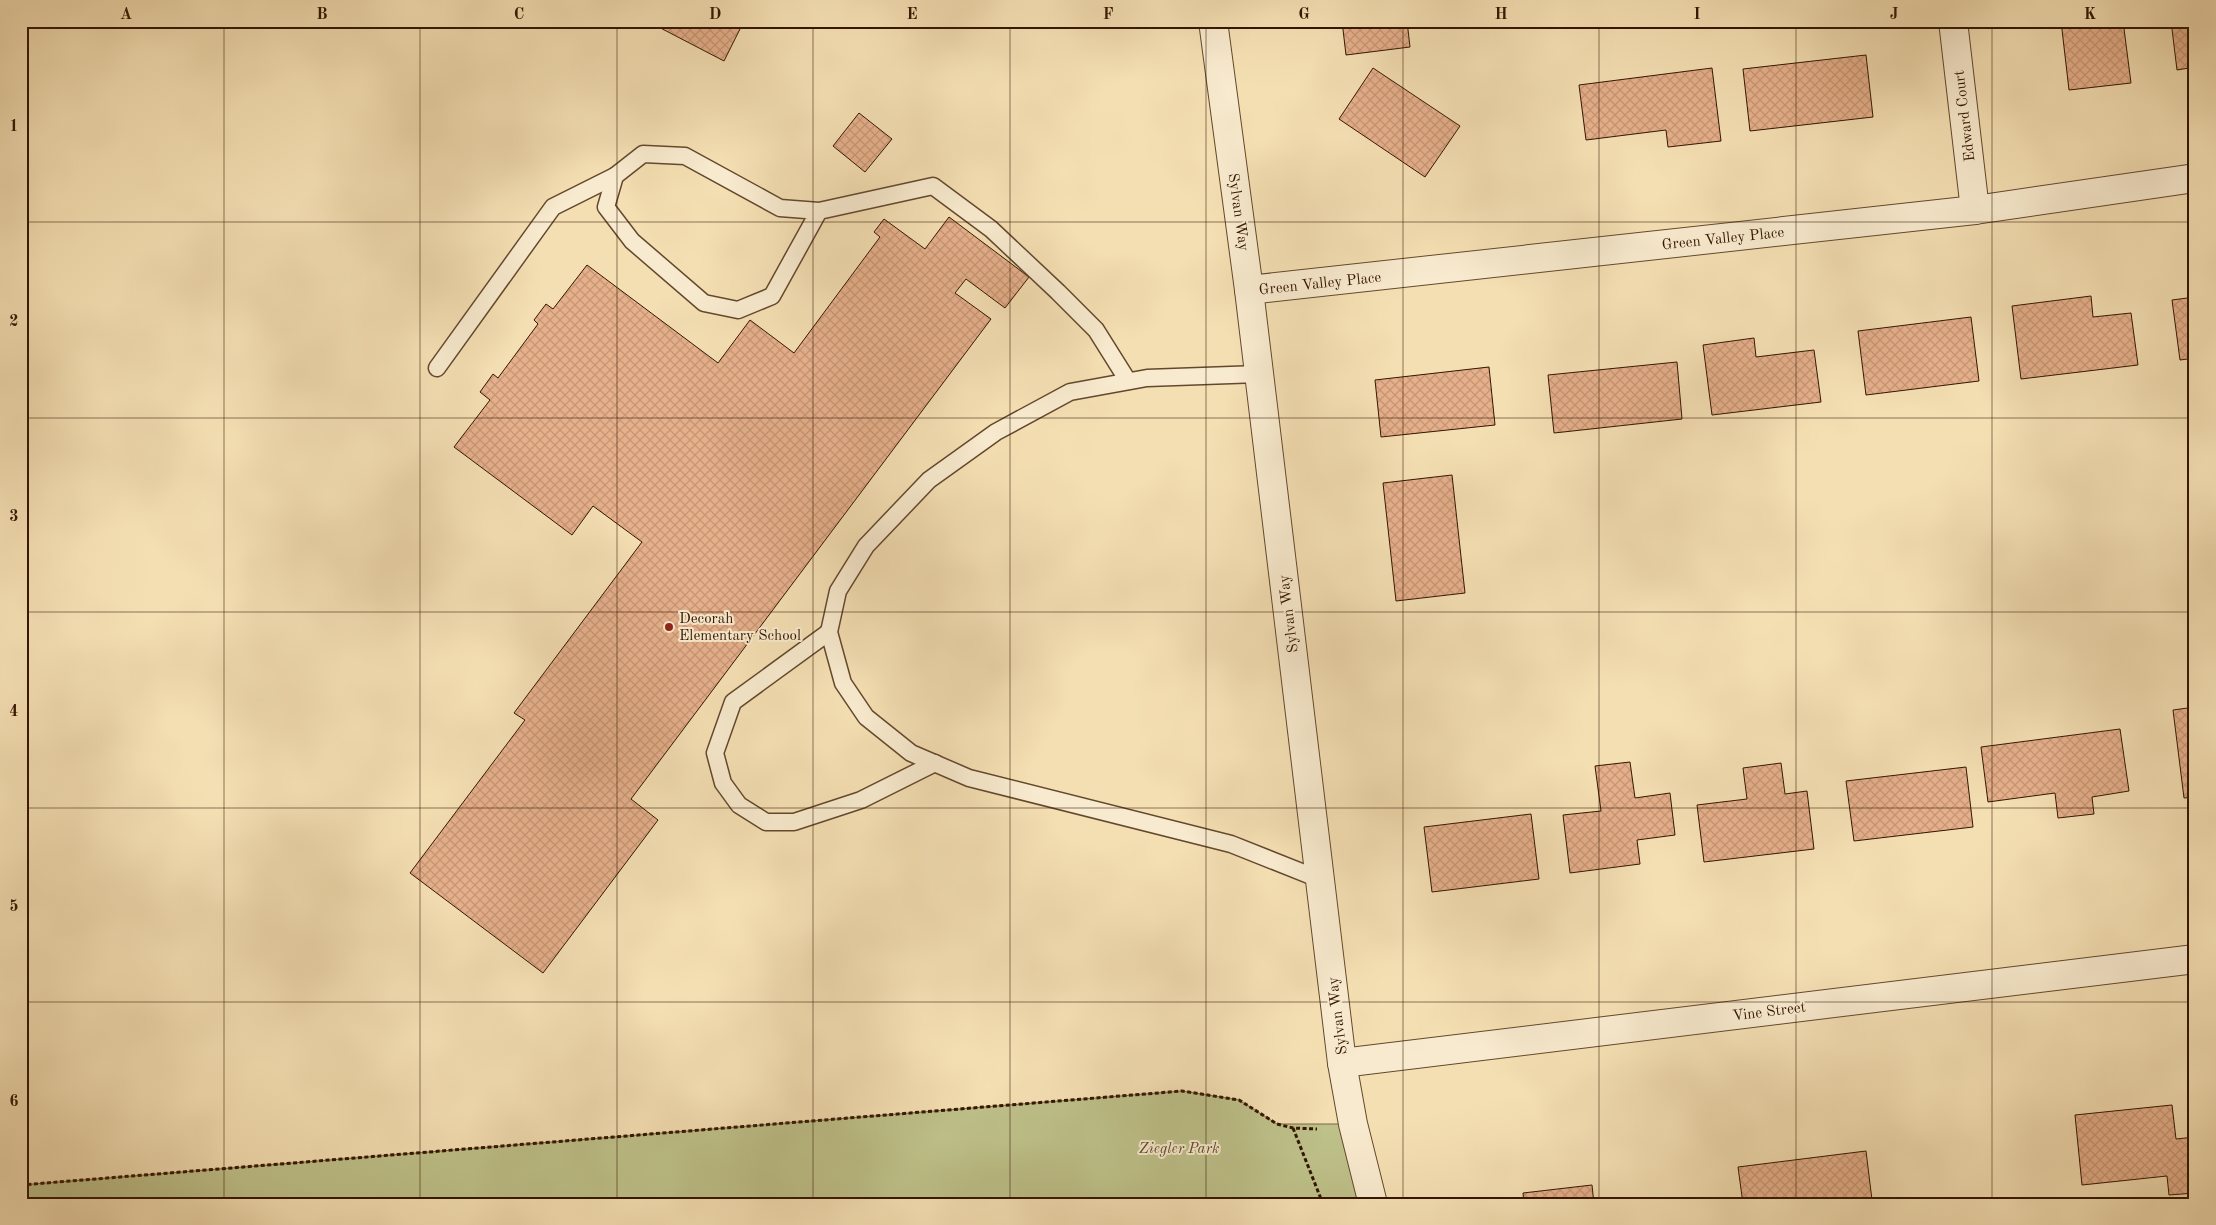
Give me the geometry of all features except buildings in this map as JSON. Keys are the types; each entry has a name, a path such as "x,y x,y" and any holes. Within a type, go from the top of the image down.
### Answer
{"street":[{"name":"Sylvan Way","path":"1213,21 1249,290 1342,1063 1353,1124 1373,1204"},
{"name":"Edward Court","path":"1953,21 1975,210"},
{"name":"Green Valley Place","path":"1249,290 1975,210 2195,178"},
{"name":"Vine Street","path":"1342,1063 2195,959"}],"lane":[{"path":"437,368 553,207 615,176 643,154 685,156 780,208 819,211 934,186 991,229 1096,330 1128,381"},
{"path":"615,176 606,207 632,241 704,304 738,310 772,296 819,211"},
{"path":"1259,374 1147,378 1070,392 996,432 929,480 866,546 838,591 829,632 843,682 866,717 911,753 969,778 1231,844 1319,879"},
{"path":"829,632 733,702 715,753 723,783 739,805 766,822 794,822 861,800 935,763"}],"path":[{"path":"21,1184 1182,1091 1239,1100 1277,1124 1293,1128 1317,1129"},
{"path":"1293,1128 1323,1204"}],"green space":[{"name":"Ziegler Park","path":"1182,1091 1239,1100 1277,1124 1353,1124 1373,1204 21,1204 21,1185"}],"place":[{"name":"Decorah Elementary School","path":"669,627"}]}
